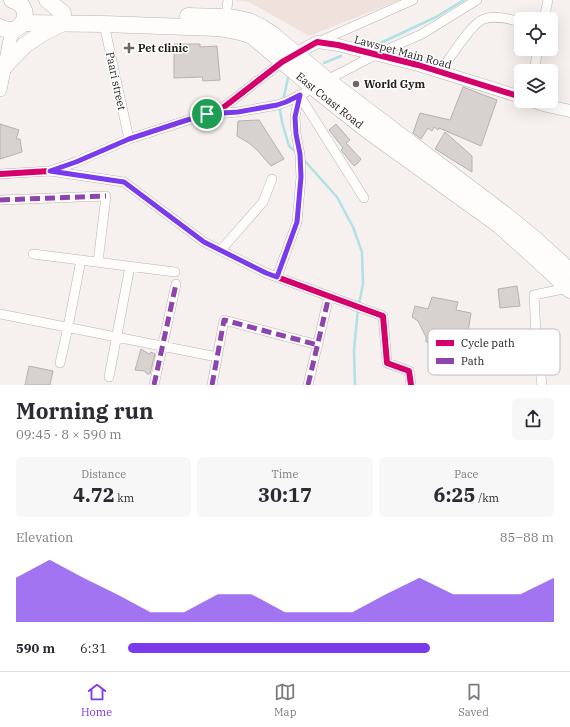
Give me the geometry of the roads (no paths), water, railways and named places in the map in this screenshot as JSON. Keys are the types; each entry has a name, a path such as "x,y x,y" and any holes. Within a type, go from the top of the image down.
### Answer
{"highway":[{"path":"3,60 63,18 47,0"},
{"path":"0,3 12,11"},
{"name":"East Coast Road","path":"12,11 104,24 216,28 232,30 252,36 289,58"},
{"name":"East Coast Road","path":"63,18 226,17 249,21 262,27 272,34 289,58 314,88 366,130 499,225 569,289"},
{"name":"East Coast Road","path":"314,88 508,217 570,271"}],"main road":[{"path":"0,90 3,60 12,11"}],"street":[{"path":"226,17 228,0"},
{"path":"50,171 76,162 129,139 207,114 224,106 289,58 317,42 412,0"},
{"path":"207,114 238,112 282,103 314,88 377,54 422,34 477,0"},
{"path":"545,12 548,0"},
{"path":"440,72 470,29 477,22 485,18 494,17 514,21"},
{"name":"Paari street","path":"104,24 129,139"},
{"name":"Lawspet Main Road","path":"317,42 377,54 514,95"},
{"path":"314,88 364,198"},
{"path":"277,277 297,222 301,177 300,154 296,134 295,117 314,88"},
{"path":"556,108 570,111"},
{"path":"0,174 50,171 124,182 204,242 266,273 384,316 387,363 409,371 411,385"},
{"path":"221,250 263,202 272,179"},
{"path":"0,200 106,196 98,262"},
{"path":"33,254 175,272"},
{"path":"60,363 81,260"},
{"path":"109,377 130,266"},
{"path":"154,385 176,284"},
{"path":"536,329 534,295 569,289"},
{"path":"308,385 329,296"},
{"path":"0,314 217,357"},
{"path":"212,385 224,320 318,345"},
{"path":"541,375 542,385"}],"waterway":[{"path":"372,47 436,17 464,0"},
{"path":"324,63 341,56"},
{"path":"283,101 288,78"},
{"path":"281,105 280,110 282,122 289,146 296,152"},
{"path":"304,160 337,197 353,227 362,252 363,284 359,304"},
{"path":"355,385 354,350 358,309"}],"place":[{"name":"Pet clinic","path":"129,48"},
{"name":"World Gym","path":"356,84"}]}
